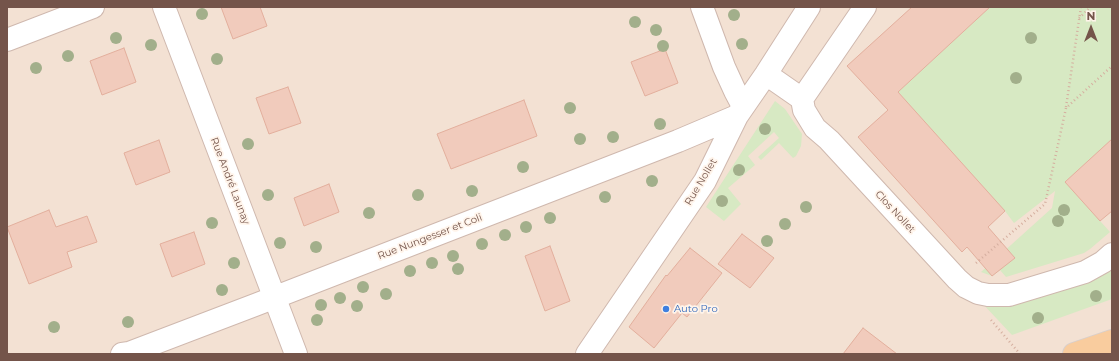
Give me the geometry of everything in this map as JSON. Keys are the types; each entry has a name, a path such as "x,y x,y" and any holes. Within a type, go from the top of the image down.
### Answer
{"main road":[{"path":"1074,354 1112,341"}],"street":[{"path":"7,40 93,7"},
{"name":"Rue André Launay","path":"164,7 296,354"},
{"path":"702,7 740,111"},
{"name":"Rue Nollet","path":"587,354 705,181 740,111 766,74 809,7"},
{"path":"766,74 802,99 865,7"},
{"name":"Clos Nollet","path":"802,99 804,110 815,128 829,140 966,287 978,293 988,295 1009,295 1085,272 1103,262 1112,254"},
{"name":"Rue Nungesser et Coli","path":"122,354 129,353 678,141 740,111"}],"path":[{"path":"957,279 1045,204 1066,108 1081,7"},
{"path":"1079,18 1091,7"},
{"path":"1066,108 1112,66"}],"shaded area":[{"path":"7,7 1112,7 1112,354 7,354"}],"green space":[{"path":"990,7 1112,7 1112,139 1065,182 1110,232 1084,253 1006,277 1000,270 992,276 981,272 1052,208 1055,191 1014,223 1005,211 898,92"},
{"path":"775,101 785,109 802,134 801,146 796,156 793,158 779,143 761,160 758,157 779,138 774,132 748,156 755,165 728,188 741,204 724,221 706,207"},
{"path":"1112,264 1112,299 1012,335 982,303"}],"building":[{"path":"221,7 260,7 267,26 233,39"},
{"path":"912,7 990,7 898,92 1005,211 988,227 1015,258 992,276 967,247 962,252 858,137 888,110 847,66"},
{"path":"124,48 136,82 102,95 90,61"},
{"path":"665,49 678,83 645,96 631,62"},
{"path":"288,87 301,123 269,134 256,98"},
{"path":"524,100 537,136 451,169 437,134"},
{"path":"1112,139 1112,211 1100,221 1065,182"},
{"path":"159,140 170,172 136,185 124,153"},
{"path":"329,184 339,212 304,226 294,198"},
{"path":"49,210 56,227 87,216 97,242 67,252 72,267 29,284 7,227"},
{"path":"194,232 205,264 172,277 160,244"},
{"path":"742,234 774,258 750,288 718,264"},
{"path":"550,246 570,301 545,311 525,256"},
{"path":"690,248 722,273 687,317 682,313 654,348 629,327 666,275 667,276"},
{"path":"863,328 897,354 843,354"}],"place":[{"name":"Auto Pro","path":"666,309"}]}
